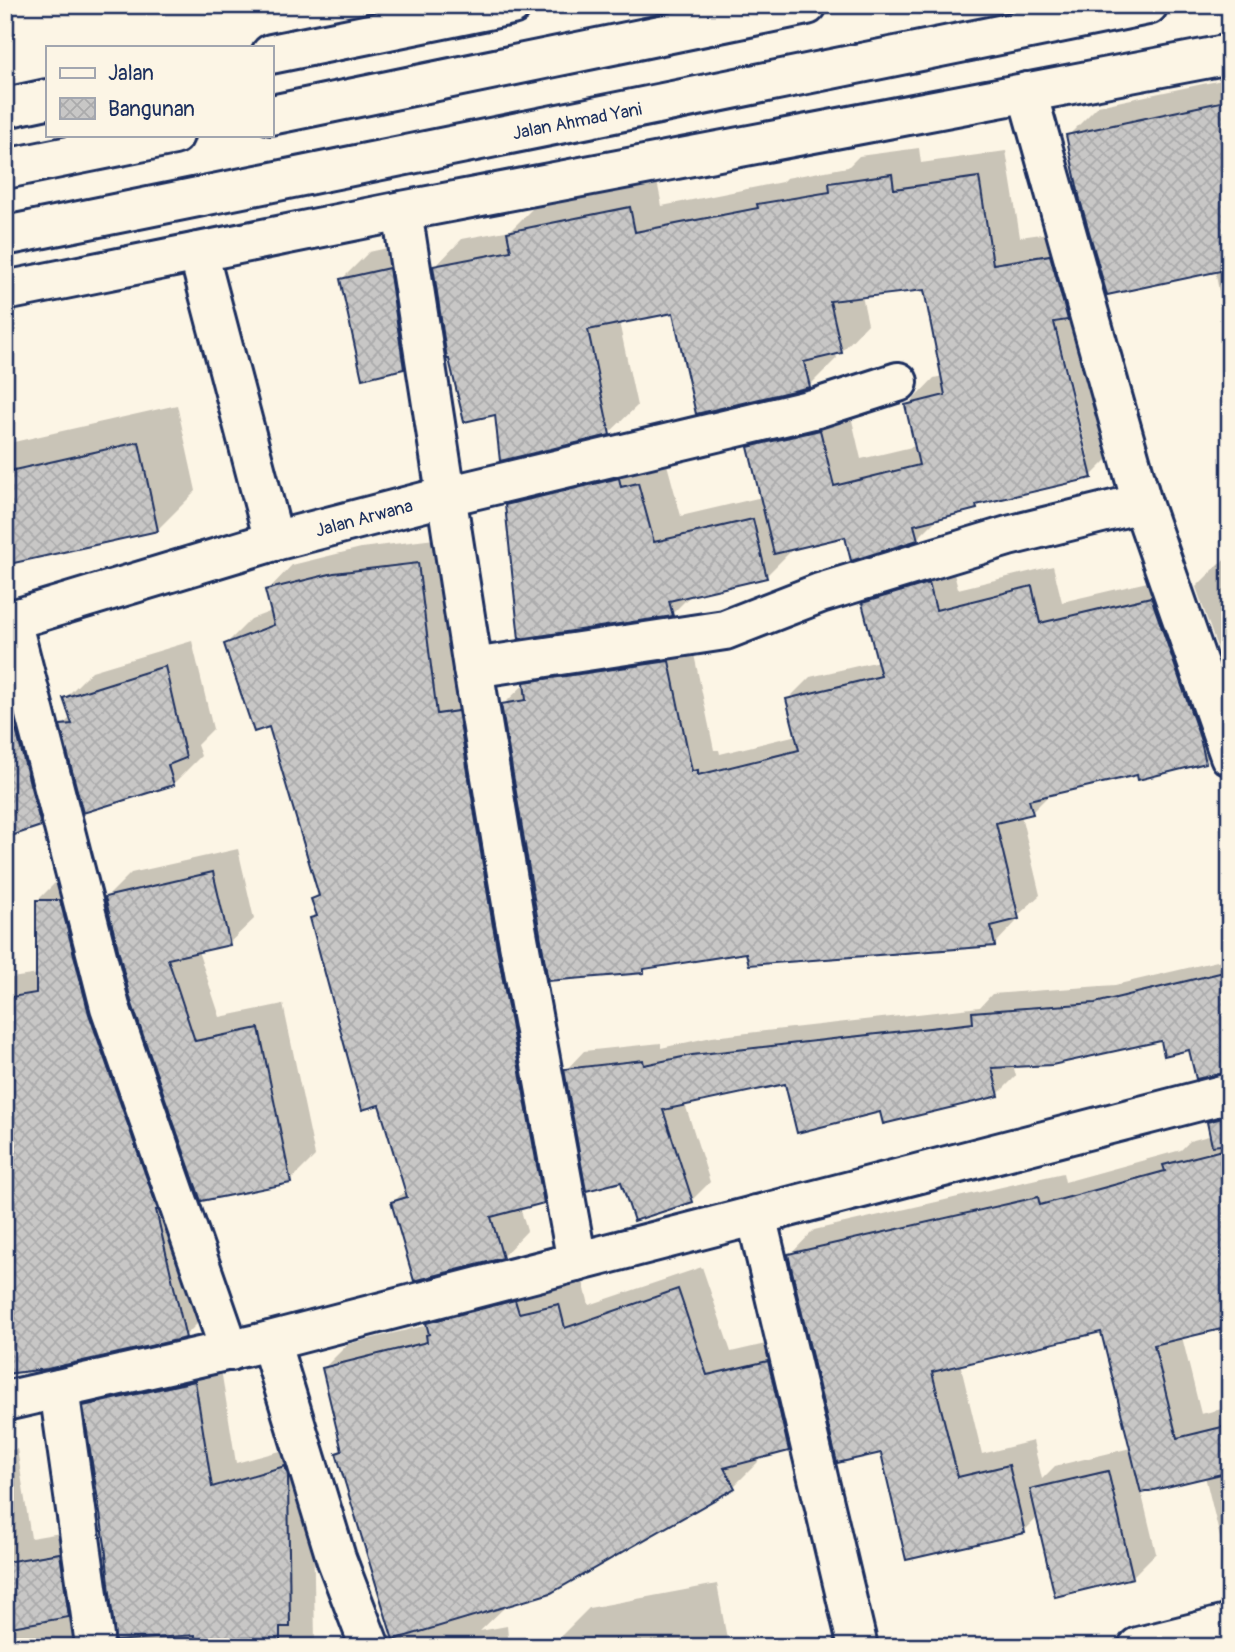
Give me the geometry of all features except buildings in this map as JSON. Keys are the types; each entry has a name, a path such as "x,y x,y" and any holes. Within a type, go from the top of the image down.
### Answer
{"main road":[{"path":"273,54 454,11 512,5"},
{"path":"273,115 807,5"},
{"name":"Jalan Ahmad Yani","path":"5,236 1148,5"},
{"path":"5,291 402,211 1230,54"},
{"path":"1027,92 1142,503 1230,756"},
{"path":"5,108 46,99"},
{"path":"5,169 169,136"},
{"path":"402,211 514,916 577,1262"},
{"path":"198,251 274,541"},
{"name":"Jalan Arwana","path":"8,621 274,541 447,496 804,412 898,382"},
{"path":"473,668 725,630 820,593 1008,536 1142,503"},
{"path":"8,621 110,1007 230,1351"},
{"path":"5,1401 270,1341 1230,1093"},
{"path":"756,1215 858,1647"},
{"path":"270,1341 336,1558 370,1647"},
{"path":"59,1390 94,1637"},
{"path":"1138,1647 1230,1624"}]}
